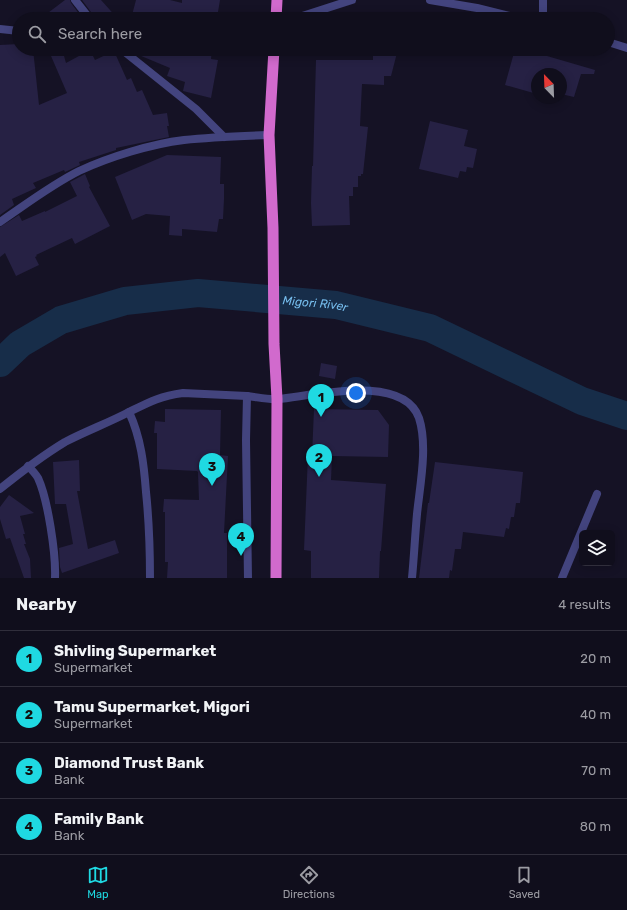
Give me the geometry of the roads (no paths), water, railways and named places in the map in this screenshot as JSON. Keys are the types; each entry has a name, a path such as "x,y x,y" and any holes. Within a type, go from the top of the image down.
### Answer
{"highway":[{"path":"276,12 277,0"},
{"path":"274,56 269,135 273,228 274,344 277,399 278,464 276,578"}],"street":[{"path":"75,0 84,12"},
{"path":"315,12 352,0"},
{"path":"430,0 493,12"},
{"path":"543,0 543,12"},
{"path":"0,29 12,30"},
{"path":"615,44 627,48"},
{"path":"130,56 196,109 224,137"},
{"path":"0,222 78,172 107,160 144,149 183,140 269,135"},
{"path":"0,489 28,466 65,442 141,405 168,395 184,393 277,399 325,393 377,391 389,393 412,406 418,416 422,433 423,448 412,578"},
{"path":"247,396 246,440 248,578"},
{"path":"129,412 138,435 144,466 148,516 150,578"},
{"path":"28,466 38,477 43,495 50,526 55,578"},
{"path":"562,578 597,494"}],"waterway":[{"name":"Migori River","path":"0,363 20,344 61,320 125,301 198,293 336,305 430,328 582,401 627,416"}],"place":[{"name":"Shivling Supermarket","path":"321,417"},
{"name":"Tamu Supermarket, Migori","path":"319,477"},
{"name":"Diamond Trust Bank","path":"212,486"},
{"name":"Family Bank","path":"241,556"}]}
